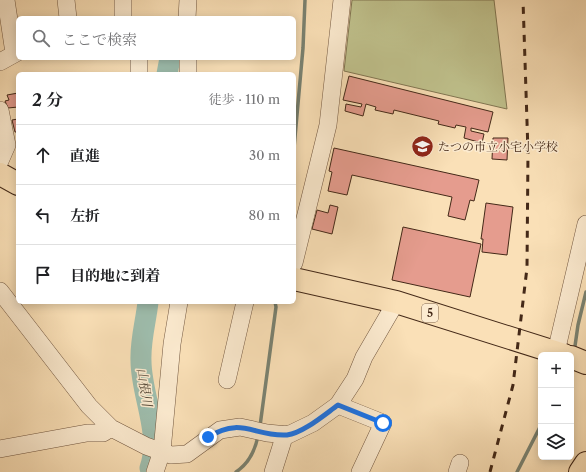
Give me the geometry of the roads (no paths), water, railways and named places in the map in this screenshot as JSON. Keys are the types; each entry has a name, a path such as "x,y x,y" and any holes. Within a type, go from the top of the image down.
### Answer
{"main road":[{"path":"0,174 16,183"},
{"name":"5","path":"296,279 396,302 554,352"},
{"name":"5","path":"574,359 586,363"},
{"path":"580,472 586,463"}],"street":[{"path":"6,0 11,55"},
{"path":"66,0 68,16"},
{"path":"123,0 123,16"},
{"path":"187,16 188,0"},
{"path":"296,255 328,125 342,0"},
{"path":"139,60 139,72"},
{"path":"188,60 188,72"},
{"path":"0,110 8,145 0,161"},
{"path":"565,352 586,224"},
{"path":"0,291 89,406 111,428 171,455 187,454 220,430 240,427 285,434 313,423 338,405 355,379 364,357 396,302"},
{"path":"155,472 155,449 178,304"},
{"path":"227,380 245,304"},
{"path":"338,405 383,423 360,472"},
{"path":"0,449 87,433 103,433 111,428"},
{"path":"279,470 285,434"}],"waterway":[{"path":"296,126 303,48 305,0"},
{"name":"山根川","path":"167,72 170,60"},
{"path":"575,346 578,325 586,292"},
{"name":"山根川","path":"148,304 142,339 141,361 154,442 150,468"},
{"path":"260,426 275,304"},
{"path":"517,472 538,431"},
{"path":"236,472 250,457 258,436"}],"railway":[{"path":"490,472 513,385 527,268 528,152 523,0"}],"place":[{"name":"たつの市立小宅小学校","path":"422,147"}]}
